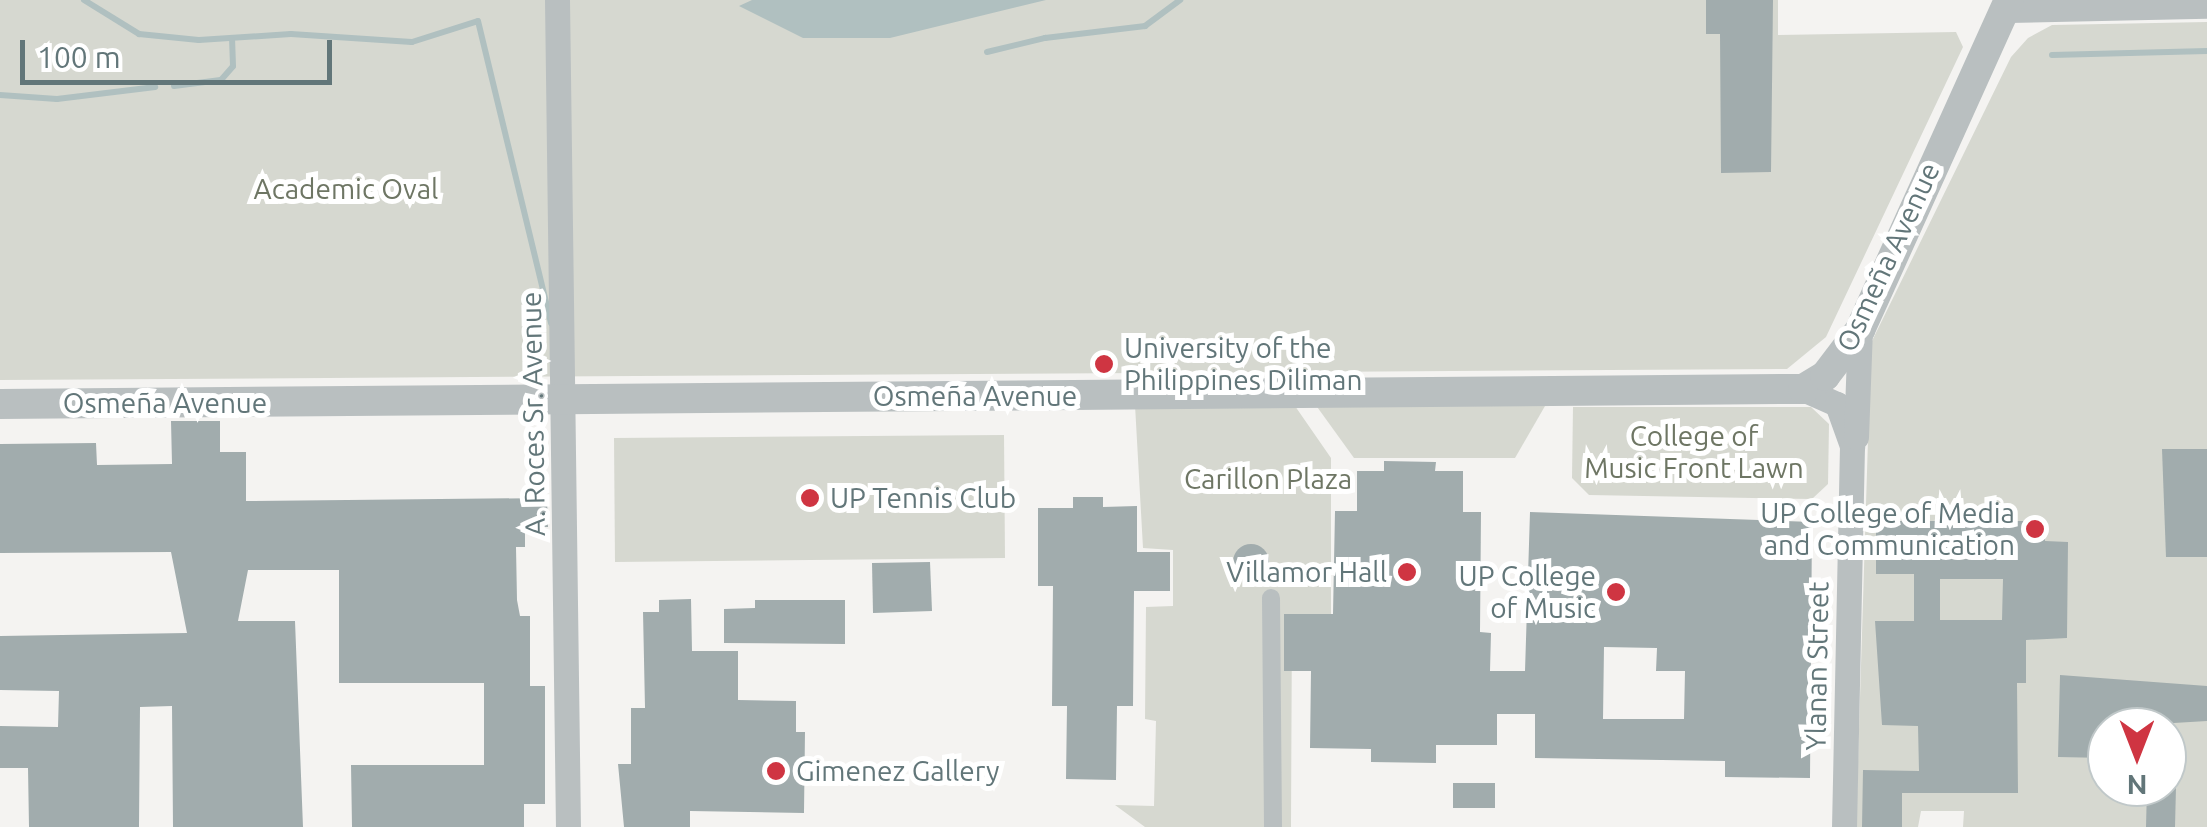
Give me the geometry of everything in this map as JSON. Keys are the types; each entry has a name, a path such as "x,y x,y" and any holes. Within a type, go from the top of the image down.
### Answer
{"street":[{"name":"A. Roces Sr. Avenue","path":"557,0 568,827"},
{"name":"Osmeña Avenue","path":"0,404 1803,389 1825,376 1860,330 2009,4"},
{"path":"2009,4 2207,4"},
{"name":"Ylanan Street","path":"1852,446 1858,432 1860,330"},
{"name":"Ylanan Street","path":"1803,389 1837,404 1852,446 1844,827"},
{"path":"1271,598 1273,827"}],"green space":[{"name":"Academic Oval","path":"0,0 1778,0 1778,35 1956,32 1963,47 1826,337 1787,369 0,380"},
{"path":"2207,22 2207,827 1963,827 1964,811 1921,811 1918,827 1856,827 1871,343 2011,57 2028,38 2052,25"},
{"path":"1315,404 1545,406 1515,458 1354,458"},
{"name":"Carillon Plaza","path":"1135,405 1295,406 1331,458 1331,614 1292,614 1291,827 1145,827 1115,805 1154,806 1156,721 1145,719 1146,607 1173,606 1173,550 1143,548"},
{"name":"College of Music Front Lawn","path":"1573,407 1811,407 1829,424 1828,484 1812,499 1589,495 1572,478"},
{"name":"UP Tennis Club","path":"1004,435 1005,558 615,562 614,438"}],"shaded area":[{"path":"752,0 1046,0 890,38 803,38 739,6"}],"building":[{"path":"1706,0 1773,0 1771,172 1721,173 1720,34 1706,34"},
{"path":"171,421 220,421 220,452 246,452 246,501 547,498 548,527 525,527 525,547 516,547 520,616 530,616 530,686 545,686 545,804 524,804 524,827 352,827 351,765 484,765 484,683 339,683 339,570 248,570 238,621 295,621 303,827 173,827 172,706 140,707 139,827 29,827 28,768 0,768 0,726 58,727 59,691 0,690 0,636 187,633 171,552 0,553 0,444 96,443 97,465 172,464"},
{"path":"2162,449 2207,449 2207,557 2166,557"},
{"path":"1384,461 1436,462 1435,471 1463,471 1463,512 1481,512 1480,632 1491,633 1490,671 1525,671 1530,512 1812,522 1810,778 1725,777 1725,761 1535,758 1535,714 1497,714 1497,745 1436,745 1436,763 1371,762 1371,749 1310,748 1311,671 1284,671 1284,614 1333,614 1335,511 1357,511 1357,471 1384,471","holes":["1604,647 1657,648 1656,671 1685,671 1684,719 1603,719"]},
{"path":"1073,497 1103,497 1103,507 1137,506 1137,552 1170,552 1170,591 1134,591 1133,706 1117,706 1116,780 1066,779 1067,706 1052,706 1053,586 1038,586 1038,508 1073,508"},
{"path":"1876,521 2045,521 2045,541 2068,542 2067,638 2026,640 2026,683 2017,683 2018,793 1902,793 1902,827 1862,827 1863,770 1919,771 1918,726 1882,725 1875,621 1914,621 1914,574 1876,574","holes":["1940,579 2003,579 2002,620 1940,620"]},
{"path":"1251,544 1264,549 1269,562 1264,575 1251,580 1238,575 1233,562 1238,549"},
{"path":"930,562 932,611 873,613 872,563"},
{"path":"691,599 692,651 738,651 738,700 796,701 796,732 805,732 804,813 690,811 690,827 624,827 618,764 631,764 631,708 645,708 643,612 659,612 659,600"},
{"path":"755,600 845,600 845,644 724,643 724,609 755,608"},
{"path":"2060,675 2207,686 2207,721 2187,722 2187,707 2087,707 2087,758 2058,757"},
{"path":"1453,783 1495,783 1495,808 1453,808"},
{"path":"2146,807 2176,807 2175,827 2146,827"}],"waterway":[{"path":"84,0 139,34 199,40 291,34 412,42 478,21 551,323"},
{"path":"987,52 1045,38 1145,26 1180,0"},
{"path":"174,86 221,80 233,66 232,40"},
{"path":"2052,55 2207,51"},
{"path":"0,95 57,99 155,87"}],"place":[{"name":"University of the Philippines Diliman","path":"1104,364"},
{"name":"UP Tennis Club","path":"810,498"},
{"name":"UP College of Media and Communication","path":"2035,529"},
{"name":"Villamor Hall","path":"1407,572"},
{"name":"UP College of Music","path":"1616,592"},
{"name":"Gimenez Gallery","path":"776,771"}]}
